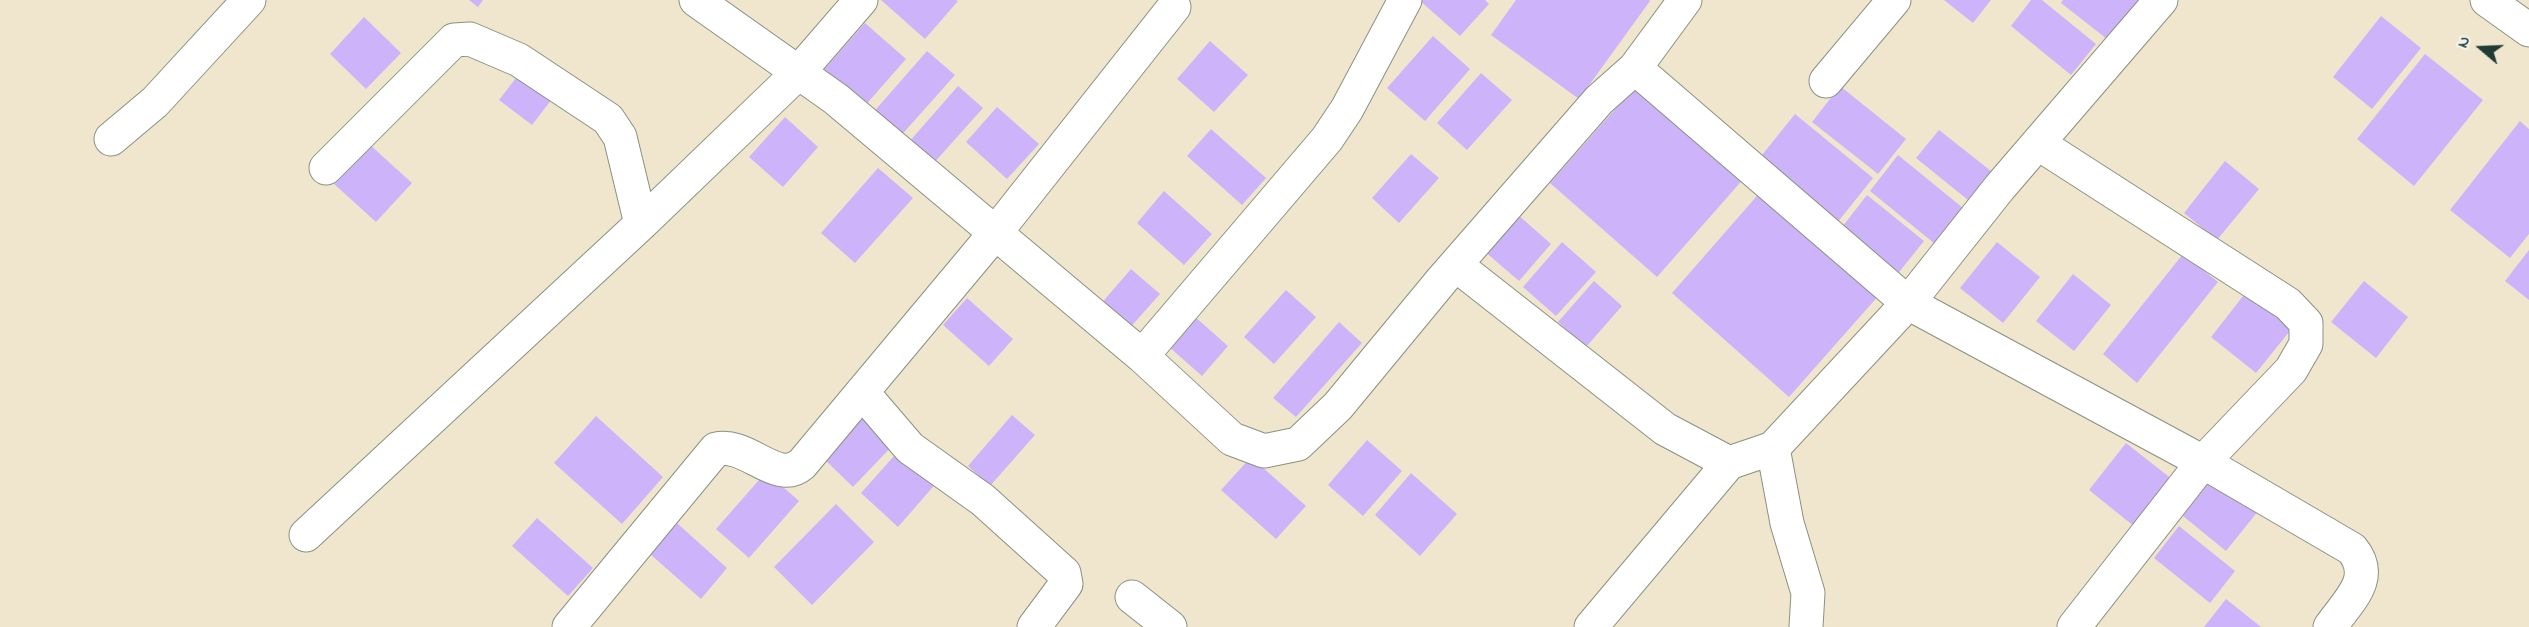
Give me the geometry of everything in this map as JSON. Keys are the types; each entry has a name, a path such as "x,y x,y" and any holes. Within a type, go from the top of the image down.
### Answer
{"main road":[{"path":"111,139 155,102 249,0"},
{"path":"696,0 797,74 836,99 1142,357 1232,439 1264,452 1298,444 1338,406 1599,100 1635,68 1685,0"},
{"path":"306,535 641,224 797,74 861,0"},
{"path":"1142,357 1327,139 1347,109 1405,0"},
{"path":"1826,81 1894,0"},
{"path":"1591,627 1729,463 1773,448 1908,303 2000,187 2161,0"},
{"path":"2487,0 2529,30"},
{"path":"569,627 716,449 736,449 784,472 794,470 996,232 1174,7"},
{"path":"326,168 454,40 470,39 536,69 608,119 620,137 641,224"},
{"path":"1635,68 1908,303 2203,462 2352,549 2362,562 2363,578 2330,627"},
{"path":"2039,144 2288,304 2306,323 2306,344 2291,370 2203,462 2074,627"},
{"path":"1456,265 1665,429 1729,463"},
{"path":"862,392 910,448 983,500 1064,573 1066,584 1034,627"},
{"path":"1773,448 1787,523 1808,593 1806,627"},
{"path":"1132,597 1170,627"}],"building":[{"path":"469,0 483,0 478,7"},
{"path":"881,0 956,0 958,1 925,39"},
{"path":"1419,0 1485,0 1489,4 1460,36"},
{"path":"1516,0 1650,1 1579,99 1491,35"},
{"path":"1944,0 1991,0 1973,23"},
{"path":"2031,0 2042,0 2096,44 2071,75 2011,26"},
{"path":"2063,0 2139,0 2107,39 2061,3"},
{"path":"2381,16 2421,48 2372,109 2333,77"},
{"path":"364,17 401,53 366,89 330,54"},
{"path":"865,23 906,59 863,108 822,72"},
{"path":"1433,36 1470,69 1425,121 1387,88"},
{"path":"1210,41 1248,75 1214,112 1177,79"},
{"path":"927,51 955,75 898,139 871,115"},
{"path":"2425,54 2483,100 2414,186 2357,139"},
{"path":"1481,73 1512,100 1467,150 1437,123"},
{"path":"519,74 552,99 532,125 499,100"},
{"path":"1639,82 1746,176 1657,277 1550,183"},
{"path":"958,86 983,108 933,164 909,142"},
{"path":"1840,86 1906,139 1878,174 1812,122"},
{"path":"997,107 1039,144 1007,179 966,142"},
{"path":"1795,114 1873,178 1837,223 1758,160"},
{"path":"785,117 818,147 783,187 749,157"},
{"path":"2520,121 2529,129 2529,234 2510,258 2450,210"},
{"path":"1211,129 1266,178 1242,205 1187,156"},
{"path":"1939,130 1991,171 1968,200 1916,158"},
{"path":"368,143 412,183 376,222 333,183"},
{"path":"1411,154 1439,178 1399,223 1372,198"},
{"path":"1898,155 1963,208 1935,244 1870,191"},
{"path":"2225,161 2259,189 2217,240 2184,213"},
{"path":"878,168 913,198 855,263 821,233"},
{"path":"1763,189 1880,294 1789,397 1672,293"},
{"path":"1164,191 1212,234 1184,265 1137,223"},
{"path":"1867,195 1924,241 1892,281 1835,236"},
{"path":"1516,213 1551,244 1519,281 1483,250"},
{"path":"1562,242 1596,272 1556,316 1523,287"},
{"path":"1997,242 2040,277 2003,323 1960,288"},
{"path":"2529,250 2529,300 2505,281"},
{"path":"2183,254 2218,282 2137,383 2103,354"},
{"path":"1131,269 1160,294 1127,331 1099,306"},
{"path":"2073,274 2111,305 2074,351 2036,321"},
{"path":"1594,281 1622,306 1586,347 1558,322"},
{"path":"2364,281 2408,317 2376,358 2331,322"},
{"path":"1286,290 1316,317 1274,364 1244,337"},
{"path":"2247,291 2293,327 2256,373 2211,337"},
{"path":"967,298 1013,339 989,366 943,325"},
{"path":"1185,308 1228,346 1202,376 1159,338"},
{"path":"1339,322 1362,343 1296,417 1273,398"},
{"path":"862,409 896,442 853,487 819,454"},
{"path":"1012,415 1035,435 990,486 968,466"},
{"path":"596,416 663,477 622,524 554,463"},
{"path":"1367,440 1402,471 1363,516 1328,485"},
{"path":"2126,443 2173,480 2135,527 2089,490"},
{"path":"902,447 939,480 898,527 861,493"},
{"path":"1251,457 1306,506 1276,539 1221,490"},
{"path":"766,472 799,501 749,558 716,529"},
{"path":"1411,473 1457,514 1420,556 1375,515"},
{"path":"2214,475 2263,505 2226,551 2183,516"},
{"path":"836,504 874,542 812,605 774,567"},
{"path":"668,515 727,568 701,599 641,546"},
{"path":"537,518 593,568 568,596 512,546"},
{"path":"2179,526 2235,571 2210,603 2154,558"},
{"path":"2226,599 2261,627 2204,627"}]}
